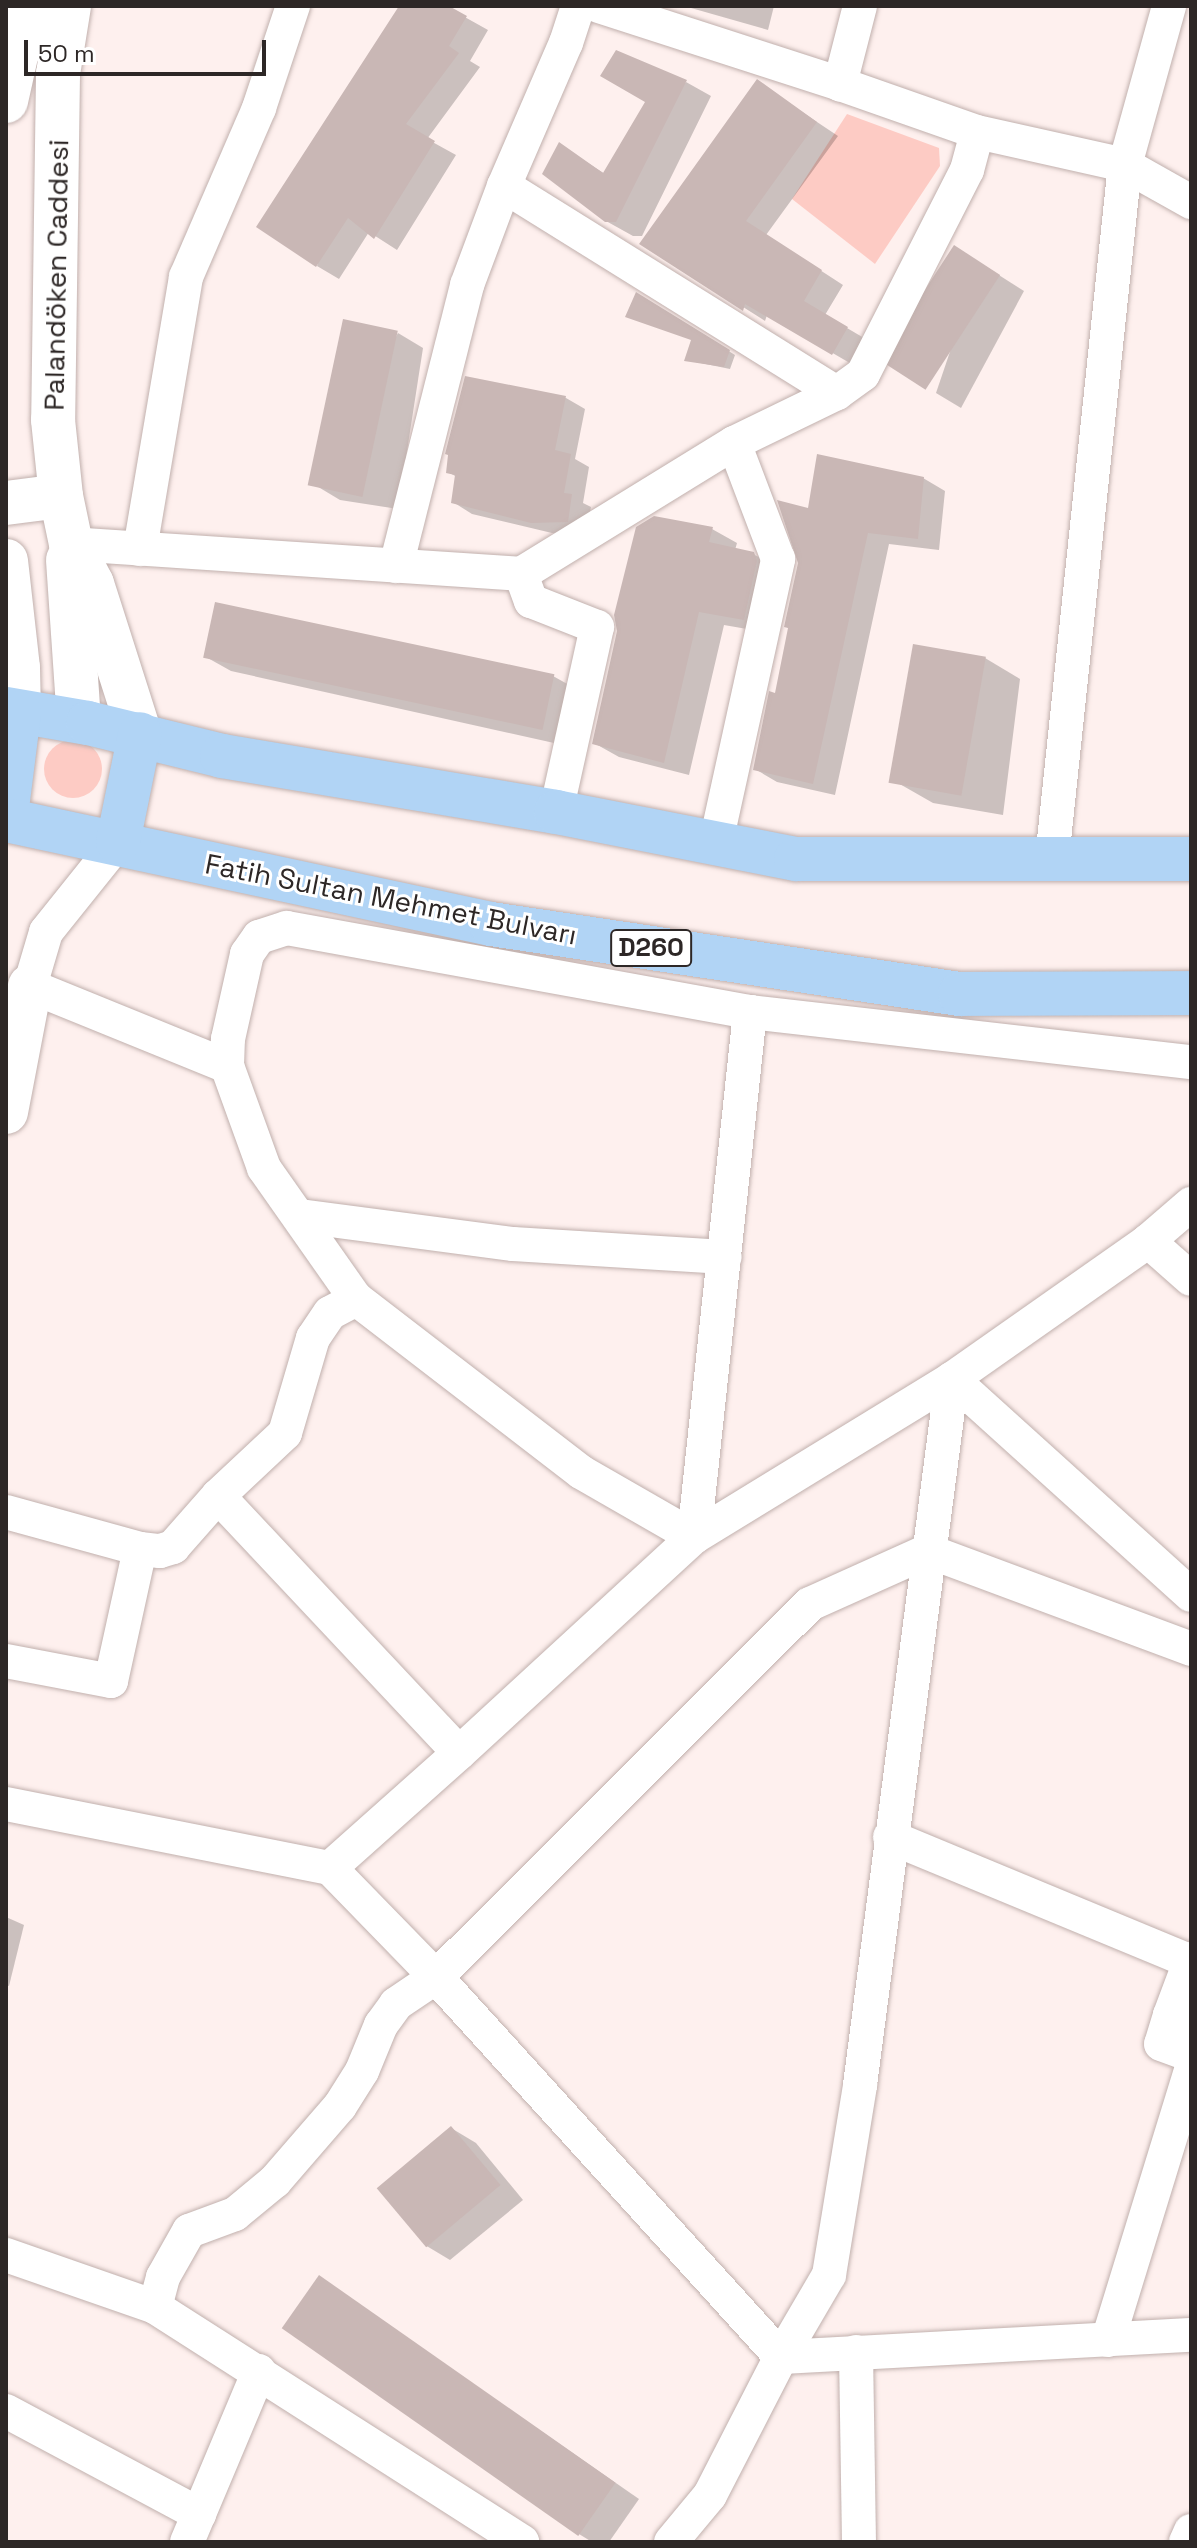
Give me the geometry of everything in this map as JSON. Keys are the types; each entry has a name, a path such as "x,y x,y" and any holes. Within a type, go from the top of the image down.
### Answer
{"highway":[{"path":"12,711 140,734 222,756 556,812 796,859 1191,859"},
{"name":"D260","path":"12,711 6,818 118,842"},
{"path":"118,842 140,734"},
{"name":"Fatih Sultan Mehmet Bulvarı","path":"118,842 491,924 960,994 1191,993"}],"street":[{"path":"6,101 27,6"},
{"name":"Palandöken Caddesi","path":"69,6 58,74 53,420 61,496 71,544 92,584 140,734"},
{"path":"140,549 186,277 259,108 293,6"},
{"path":"396,566 467,285 504,186 566,43 578,6"},
{"path":"599,6 977,132 1125,165 1191,202"},
{"path":"840,84 860,6"},
{"path":"1052,859 1125,165 1169,6"},
{"path":"71,544 521,574 734,443 837,393 863,374 967,170 977,132"},
{"path":"504,186 837,393"},
{"path":"716,842 778,559 734,443"},
{"path":"6,503 61,496"},
{"name":"Palandöken Caddesi","path":"71,544 67,570 79,721"},
{"path":"6,561 18,668 12,711"},
{"path":"521,574 531,601 597,627 556,812"},
{"path":"6,1112 30,986 46,932 118,842"},
{"path":"694,1537 581,1472 356,1299 264,1168 227,1066 228,1039 247,954 259,937 278,928 750,1012 1191,1062"},
{"path":"30,986 227,1066"},
{"path":"694,1537 750,1012"},
{"path":"330,1868 694,1537 952,1379 1148,1241 1191,1204"},
{"path":"300,1216 513,1244 725,1257"},
{"path":"1148,1241 1191,1279"},
{"path":"6,1512 140,1549 160,1551 173,1547 218,1496 285,1433 313,1338 330,1313 356,1299"},
{"path":"671,2542 710,2495 781,2357 829,2275 860,2085 952,1379"},
{"path":"952,1379 1191,1595"},
{"path":"218,1496 459,1753"},
{"path":"6,1661 111,1681 140,1549"},
{"path":"155,2307 163,2277 189,2231 235,2214 275,2181 340,2106 362,2071 381,2025 396,2004 436,1977 810,1604 928,1551 1191,1649"},
{"path":"6,1804 330,1868 436,1977 781,2357"},
{"path":"890,1837 1191,1960 1180,2018 1161,2044 1191,2055"},
{"path":"1108,2340 1191,2070"},
{"path":"6,2255 155,2307 522,2542"},
{"path":"781,2357 1191,2335"},
{"path":"856,2352 859,2542"},
{"path":"6,2411 193,2528 259,2371"},
{"path":"1186,2542 1191,2531"}],"shaded area":[{"path":"847,114 939,148 940,166 875,264 792,199"},
{"path":"73,740 84,742 93,749 100,758 100,780 93,789 84,796 73,798 62,796 53,789 46,780 44,769 46,758 53,749 62,742"}],"building":[{"path":"399,6 449,6 467,16 449,46 459,53 406,124 435,141 374,239 348,218 316,267 256,227"},
{"path":"616,50 687,80 616,222 605,222 542,174 559,142 603,173 645,102 600,76"},
{"path":"757,79 817,122 746,221 822,270 804,301 848,327 832,355 745,304 743,311 639,244"},
{"path":"954,245 1000,275 926,390 879,360"},
{"path":"636,292 730,350 724,367 684,361 691,340 625,317"},
{"path":"343,319 398,331 362,497 308,485"},
{"path":"465,376 566,396 555,450 571,454 564,493 572,494 568,522 531,523 451,503 455,475 446,473 448,455 445,454"},
{"path":"817,454 924,477 918,539 868,533 813,784 753,770 769,691 775,693 788,628 784,627 798,563 777,500 808,508"},
{"path":"654,516 713,527 709,542 754,552 757,561 744,620 699,612 664,763 592,744 617,631 614,615 636,527"},
{"path":"215,602 554,674 543,730 203,658"},
{"path":"913,644 986,657 961,796 889,783"},
{"path":"451,2126 500,2185 426,2247 377,2188"},
{"path":"319,2275 616,2483 578,2536 282,2328"}]}
